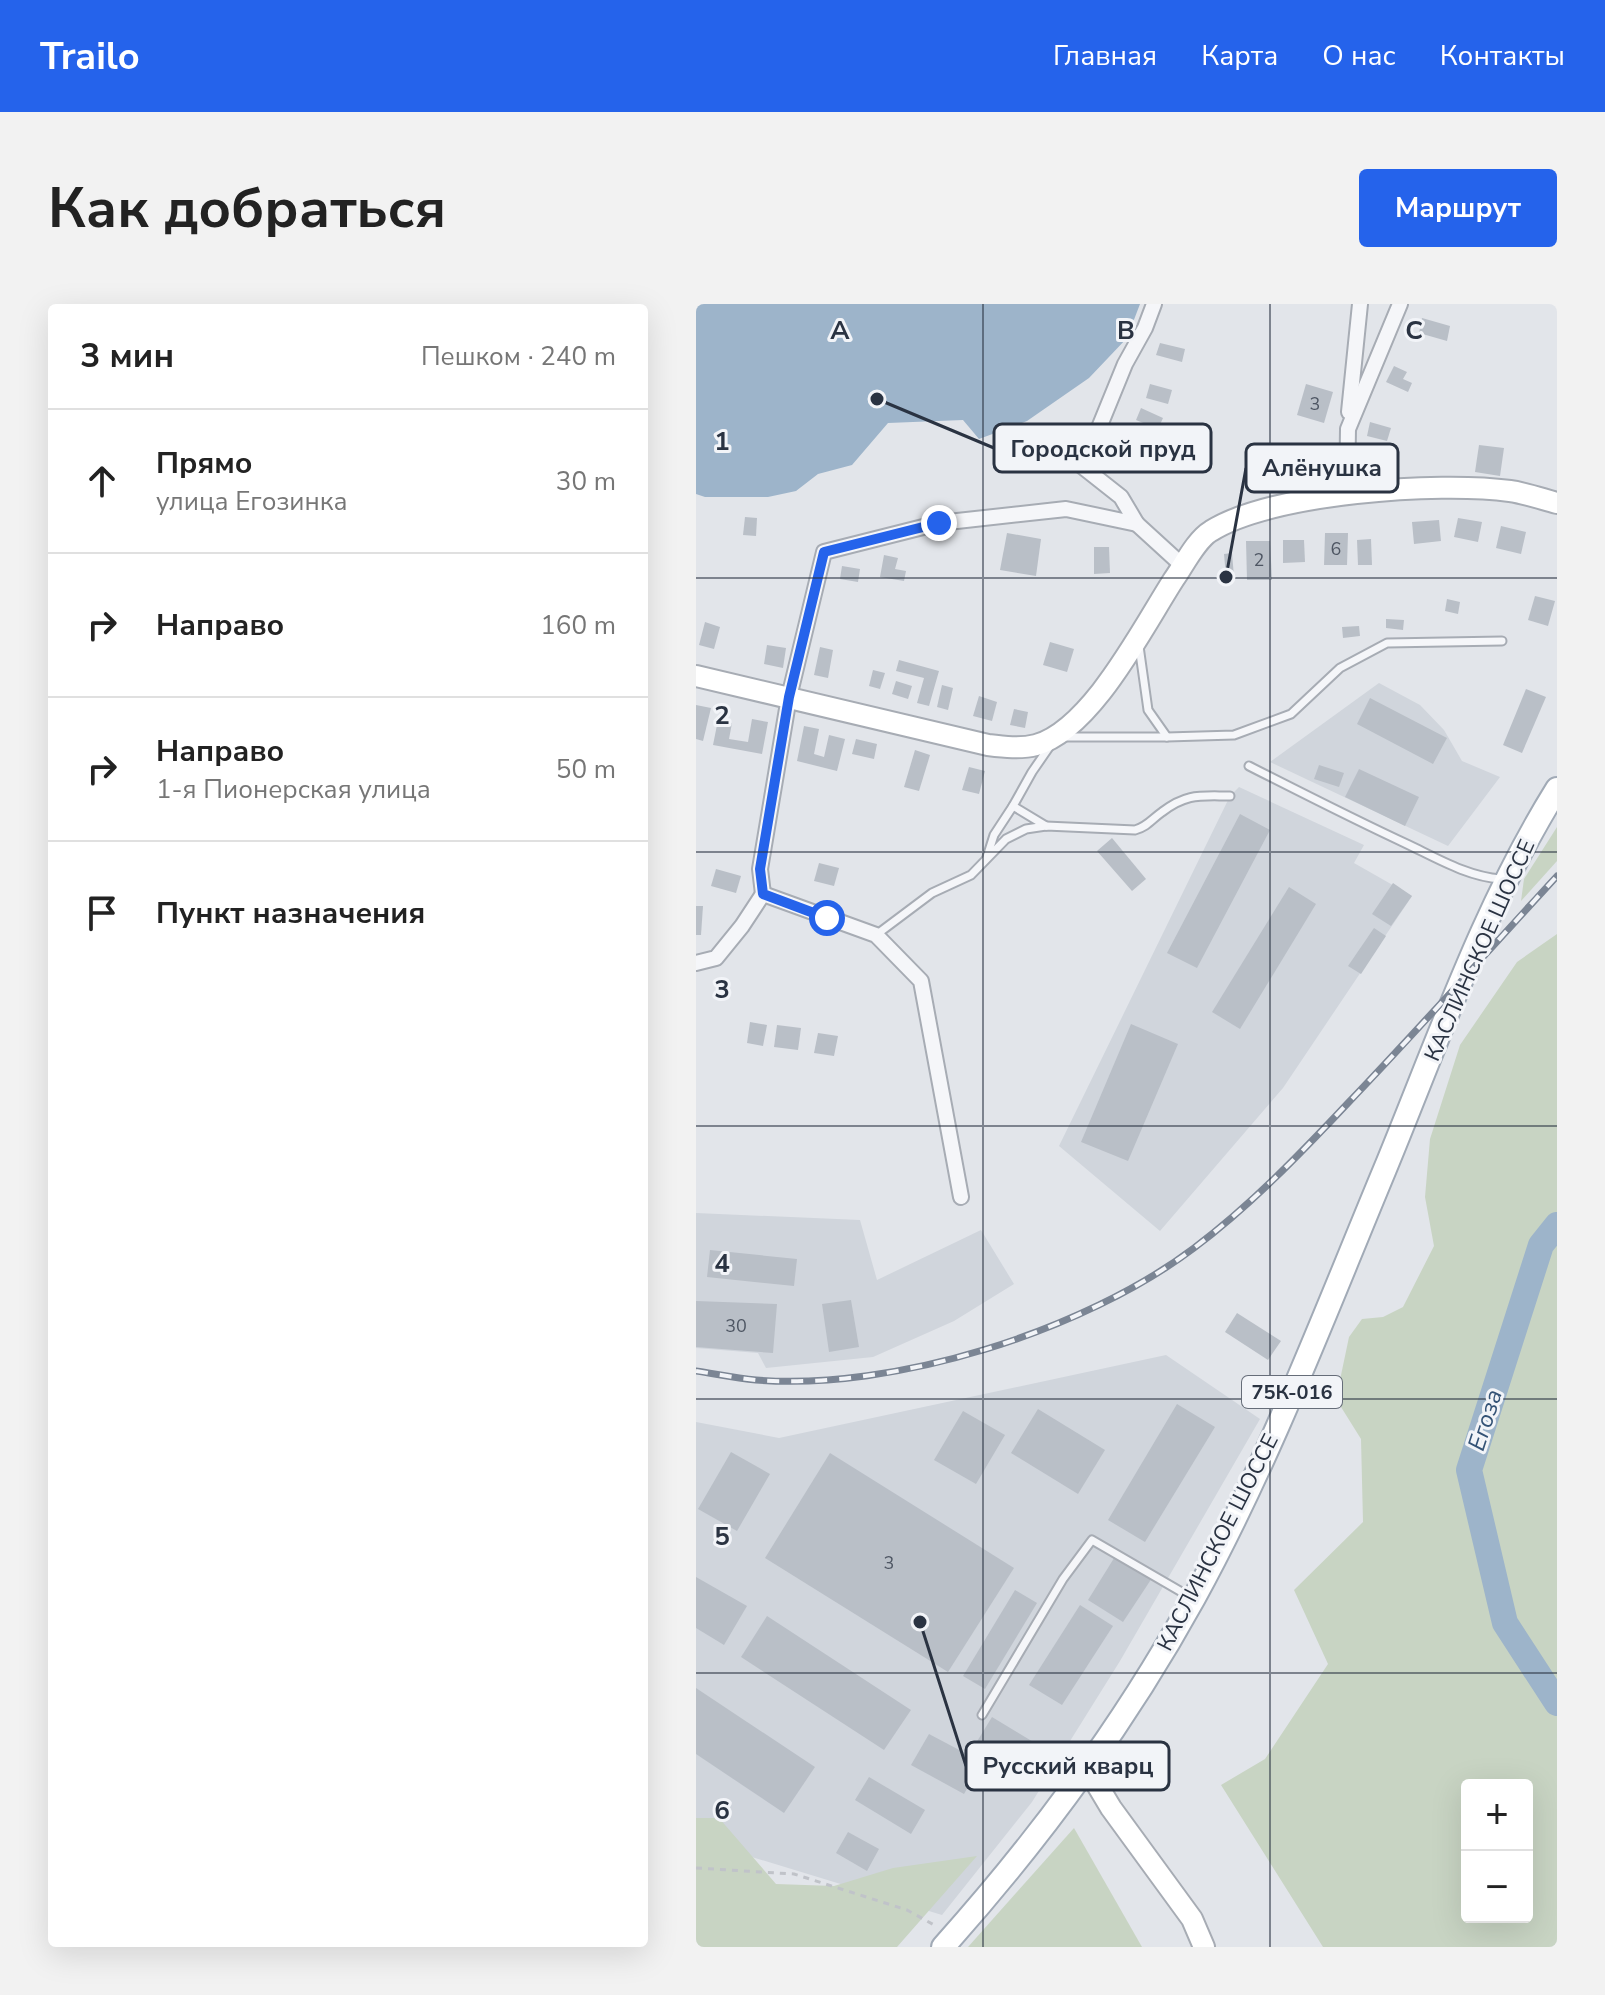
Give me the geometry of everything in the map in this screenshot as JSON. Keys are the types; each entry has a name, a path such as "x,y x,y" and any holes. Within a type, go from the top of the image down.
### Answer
{"main road":[{"name":"КАСЛИНСКОЕ ШОССЕ","path":"948,1941 985,1901 1087,1768 1149,1675 1193,1599 1300,1373 1505,879 1557,789"}],"street":[{"path":"1154,304 1125,364 1083,467 1121,497 1137,524 1183,566"},
{"path":"1347,494 1348,429 1360,304"},
{"path":"1348,429 1400,304"},
{"path":"696,676 988,745 1010,748 1035,746 1057,736 1082,716 1105,688 1208,532 1250,513 1347,494 1442,488 1511,491 1557,503"},
{"path":"696,963 716,958 763,894 760,869 789,697 824,552 939,523 1066,509 1137,524"},
{"path":"763,894 876,935 921,981 961,1197"},
{"path":"1087,1768 1111,1808 1192,1919 1204,1947"}],"lane":[{"path":"1138,635 1148,710 1167,737"},
{"path":"987,859 994,835 1057,736 1234,735 1291,714 1340,668 1387,643 1502,641"},
{"path":"1249,766 1448,864 1484,878 1505,879"},
{"path":"876,935 932,893 971,875 1006,839 1026,829 1046,826 1135,830 1146,827 1161,812 1189,796 1230,796"},
{"path":"1013,806 1046,826"},
{"path":"982,1715 1063,1579 1092,1540 1193,1599"}],"path":[{"path":"696,1868 794,1874 907,1910 948,1941"}],"shaded area":[{"path":"1379,683 1420,705 1444,730 1462,761 1500,777 1448,846 1270,762"},
{"path":"1239,787 1364,845 1354,863 1412,896 1283,1088 1160,1231 1059,1146 1230,796"},
{"path":"696,1213 860,1220 877,1280 981,1230 1014,1284 954,1321 873,1357 766,1368 758,1353 696,1348"},
{"path":"1166,1355 1260,1419 1120,1661 1032,1802 942,1915 696,1840 696,1422 779,1438"}],"green space":[{"path":"1557,827 1557,861 1521,901 1524,879"},
{"path":"1557,934 1557,1947 1323,1947 1221,1785 1265,1759 1328,1664 1294,1590 1363,1522 1361,1439 1336,1399 1349,1337 1362,1319 1383,1317 1403,1307 1434,1246 1425,1197 1430,1139 1460,1045 1517,962"},
{"path":"696,1818 719,1818 776,1884 834,1886 893,1868 977,1856 897,1947 696,1947"},
{"path":"1074,1828 1142,1947 968,1947"}],"water":[{"path":"696,304 1140,304 1127,338 1089,378 1027,421 979,439 963,420 888,423 852,465 818,474 796,491 768,497 705,497 696,494"}],"building":[{"path":"1422,318 1450,326 1447,341 1419,333"},
{"path":"1160,343 1185,349 1182,362 1156,355"},
{"path":"1394,366 1407,372 1403,379 1412,383 1408,392 1386,382"},
{"path":"1150,384 1172,390 1168,404 1146,398"},
{"path":"1306,384 1333,392 1324,423 1297,415"},
{"path":"1141,408 1163,418 1158,429 1136,420"},
{"path":"1370,422 1391,428 1387,441 1367,436"},
{"path":"1479,445 1504,448 1500,476 1475,472"},
{"path":"745,517 757,518 756,536 743,535"},
{"path":"1458,518 1482,522 1478,542 1454,537"},
{"path":"1439,520 1441,541 1414,544 1412,522"},
{"path":"1501,526 1526,532 1521,554 1496,548"},
{"path":"1007,533 1041,539 1036,576 1000,570"},
{"path":"1325,533 1348,533 1347,565 1324,565"},
{"path":"1371,539 1372,565 1358,565 1357,540"},
{"path":"1283,540 1304,540 1305,562 1283,563"},
{"path":"1246,541 1270,541 1272,580 1247,580"},
{"path":"1094,547 1109,547 1110,573 1094,574"},
{"path":"1232,553 1234,577 1226,577 1224,554"},
{"path":"884,555 898,558 895,569 906,571 904,581 880,577"},
{"path":"842,566 860,569 858,582 840,579"},
{"path":"1535,596 1555,601 1548,626 1528,620"},
{"path":"1447,599 1460,602 1458,614 1445,611"},
{"path":"1386,619 1404,620 1403,630 1386,628"},
{"path":"705,622 720,627 714,649 699,645"},
{"path":"1359,626 1360,636 1343,638 1342,627"},
{"path":"1050,642 1074,649 1067,672 1043,665"},
{"path":"767,645 786,648 783,668 764,664"},
{"path":"820,647 833,650 828,678 814,675"},
{"path":"899,660 939,671 929,706 917,703 924,678 896,671"},
{"path":"873,670 885,673 880,689 869,686"},
{"path":"896,681 912,686 908,699 892,694"},
{"path":"942,685 953,688 948,710 937,707"},
{"path":"1526,689 1546,697 1522,753 1503,745"},
{"path":"979,696 997,702 992,721 973,716"},
{"path":"1370,698 1447,738 1433,764 1357,724"},
{"path":"696,705 711,708 703,741 696,739"},
{"path":"1014,709 1028,712 1025,728 1010,725"},
{"path":"752,719 768,722 762,754 713,745 718,720 732,723 729,739 748,742"},
{"path":"804,726 819,729 814,754 824,757 829,735 845,739 837,771 797,761"},
{"path":"856,739 877,744 874,759 852,754"},
{"path":"915,750 930,755 919,791 904,787"},
{"path":"1319,765 1344,773 1339,787 1314,779"},
{"path":"969,767 985,771 979,794 962,790"},
{"path":"1359,769 1419,797 1405,826 1345,797"},
{"path":"1240,814 1270,830 1197,968 1167,953"},
{"path":"1112,838 1146,879 1132,891 1097,851"},
{"path":"819,863 839,868 834,886 814,881"},
{"path":"716,869 741,876 736,893 711,886"},
{"path":"1393,883 1412,896 1391,926 1372,914"},
{"path":"1289,887 1316,904 1240,1029 1212,1012"},
{"path":"696,906 703,906 701,935 696,935"},
{"path":"1374,928 1386,936 1361,974 1348,966"},
{"path":"750,1022 767,1025 763,1046 747,1043"},
{"path":"1131,1024 1178,1044 1128,1161 1081,1142"},
{"path":"777,1025 801,1028 798,1050 774,1047"},
{"path":"818,1033 838,1036 834,1056 814,1053"},
{"path":"710,1250 797,1259 794,1286 707,1277"},
{"path":"851,1300 859,1347 829,1352 822,1304"},
{"path":"696,1301 777,1304 773,1353 696,1347"},
{"path":"1237,1313 1281,1341 1268,1360 1225,1332"},
{"path":"1177,1404 1215,1427 1145,1542 1108,1520"},
{"path":"1038,1409 1105,1450 1078,1494 1011,1453"},
{"path":"963,1411 1005,1435 976,1484 934,1460"},
{"path":"731,1452 770,1474 737,1531 698,1509"},
{"path":"830,1453 1014,1568 948,1672 765,1558"},
{"path":"1116,1555 1152,1578 1123,1622 1088,1600"},
{"path":"696,1577 747,1606 724,1645 696,1628"},
{"path":"1015,1590 1037,1603 985,1689 963,1676"},
{"path":"1080,1605 1113,1626 1062,1705 1029,1685"},
{"path":"767,1616 911,1710 884,1750 741,1657"},
{"path":"696,1688 815,1767 784,1813 696,1754"},
{"path":"992,1717 1053,1754 1033,1785 973,1748"},
{"path":"929,1734 982,1762 964,1794 911,1765"},
{"path":"869,1777 925,1810 911,1834 855,1800"},
{"path":"848,1832 879,1849 867,1871 836,1853"}],"waterway":[{"name":"Егоза","path":"1557,1225 1541,1245 1469,1470 1505,1623 1557,1703"}],"railway":[{"path":"696,1371 756,1380 810,1381 867,1376 926,1365 1043,1329 1099,1305 1149,1278 1215,1232 1293,1160 1557,876"}],"place":[{"name":"Городской пруд","path":"877,399"},
{"name":"Алёнушка","path":"1226,577"},
{"name":"Русский кварц","path":"920,1622"}],"route":[{"path":"827,918 763,894 760,869 789,697 824,552 939,523"}]}
